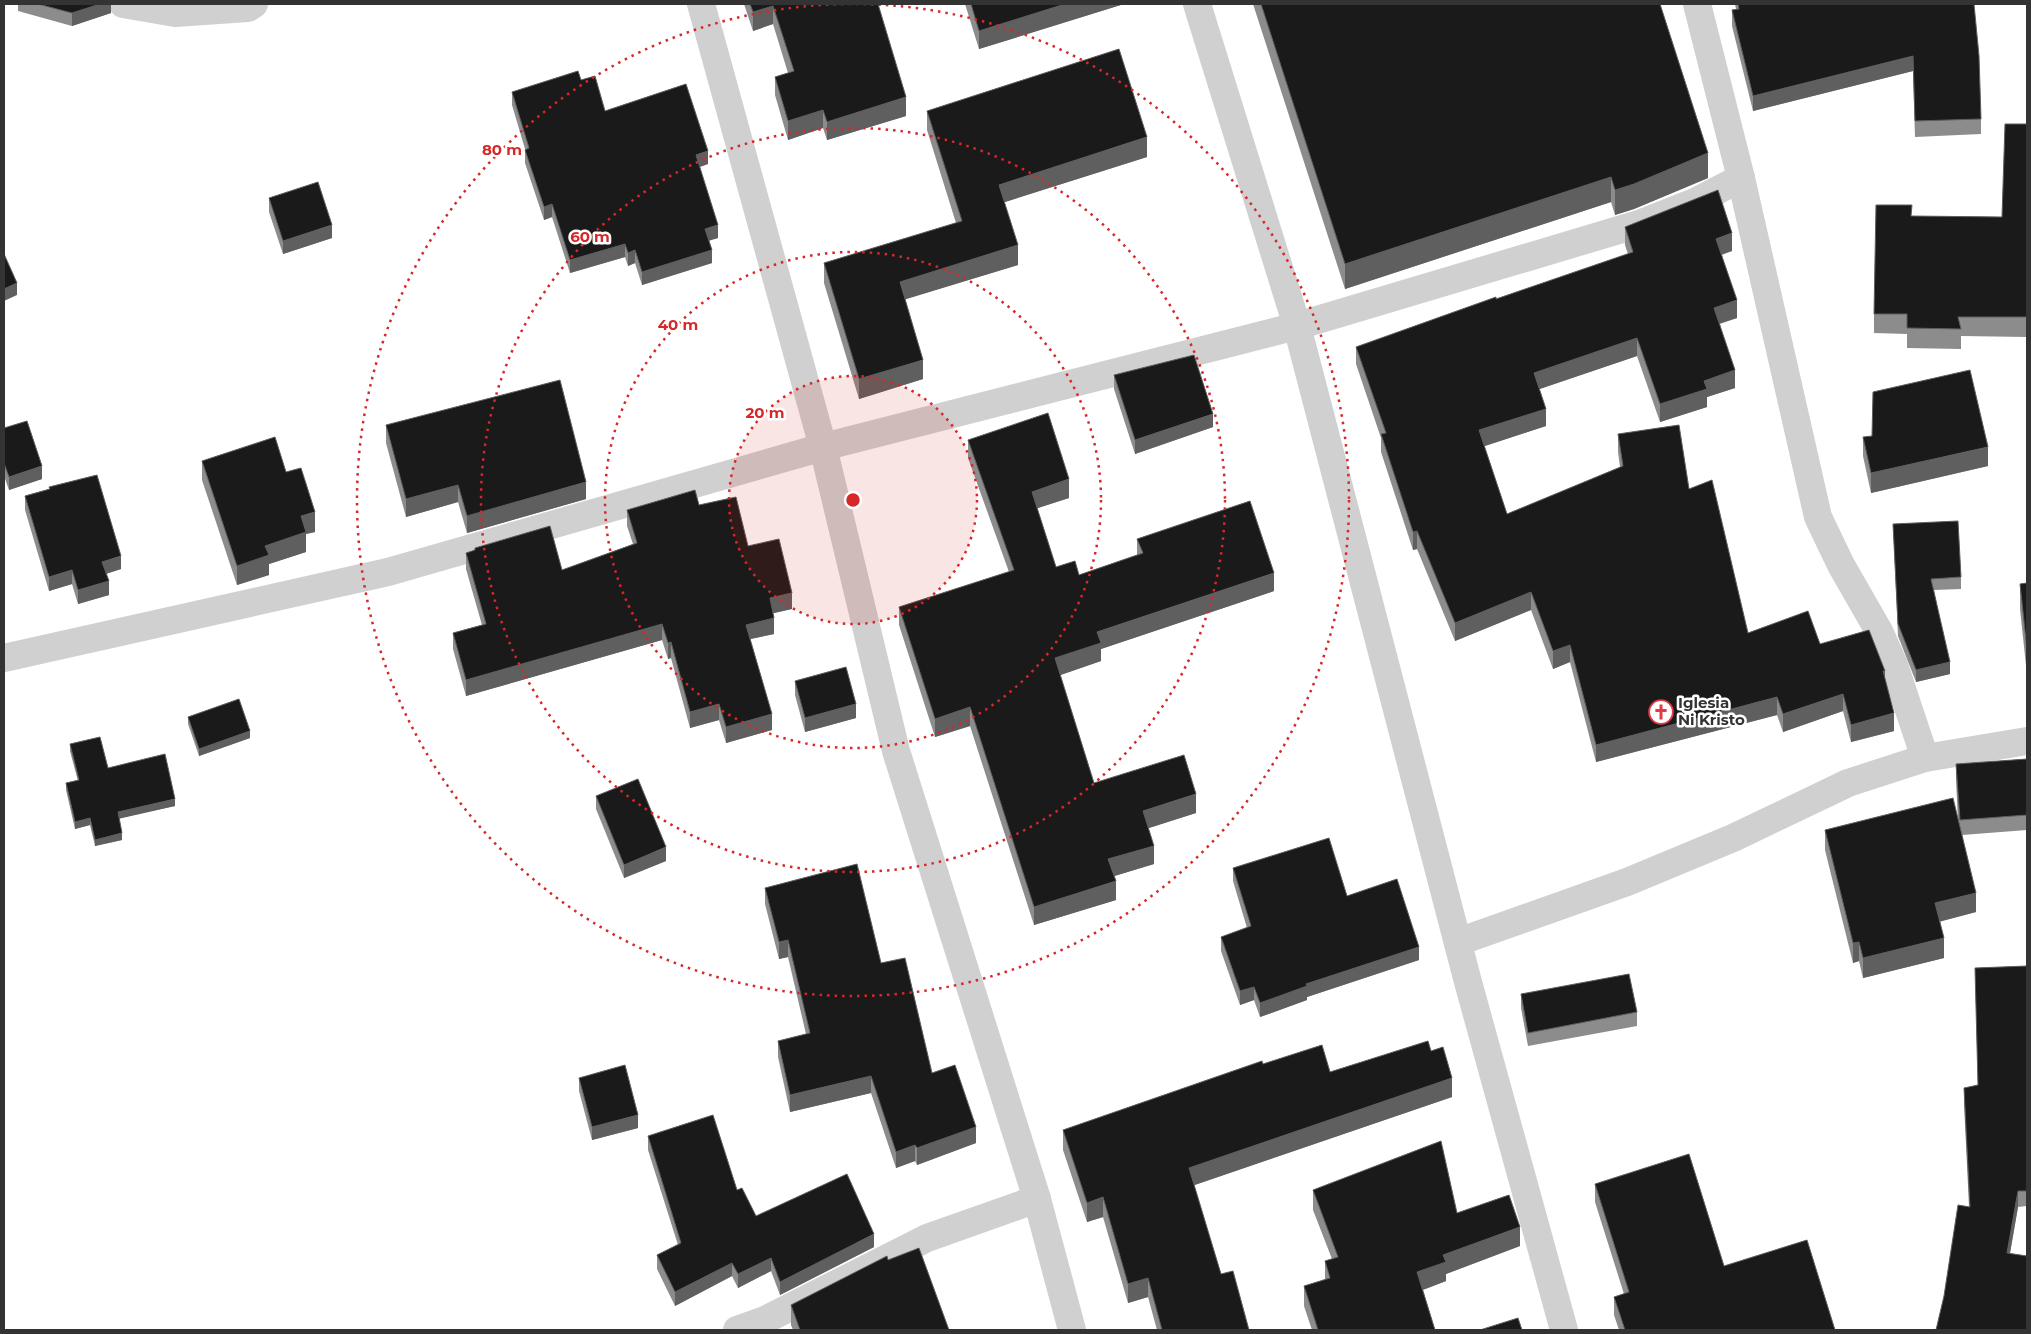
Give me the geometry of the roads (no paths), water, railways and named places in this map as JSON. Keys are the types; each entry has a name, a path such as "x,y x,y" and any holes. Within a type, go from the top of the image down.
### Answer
{"street":[{"path":"123,4 175,13 248,8 254,4"},
{"path":"701,4 823,447 896,751 1037,1199 1072,1330"},
{"path":"1197,4 1297,326 1458,942 1564,1330"},
{"path":"1697,4 1741,178 1818,517 1841,566 1880,633 1891,657 1925,758"},
{"path":"4,658 388,572 823,447 1297,326 1639,224 1697,201 1741,178"},
{"path":"1458,942 1627,882 1733,838 1848,784 1925,758 2027,741"},
{"path":"737,1330 765,1320 927,1238 1037,1199"}],"place":[{"name":"Iglesia Ni Kristo","path":"1661,712"}]}
